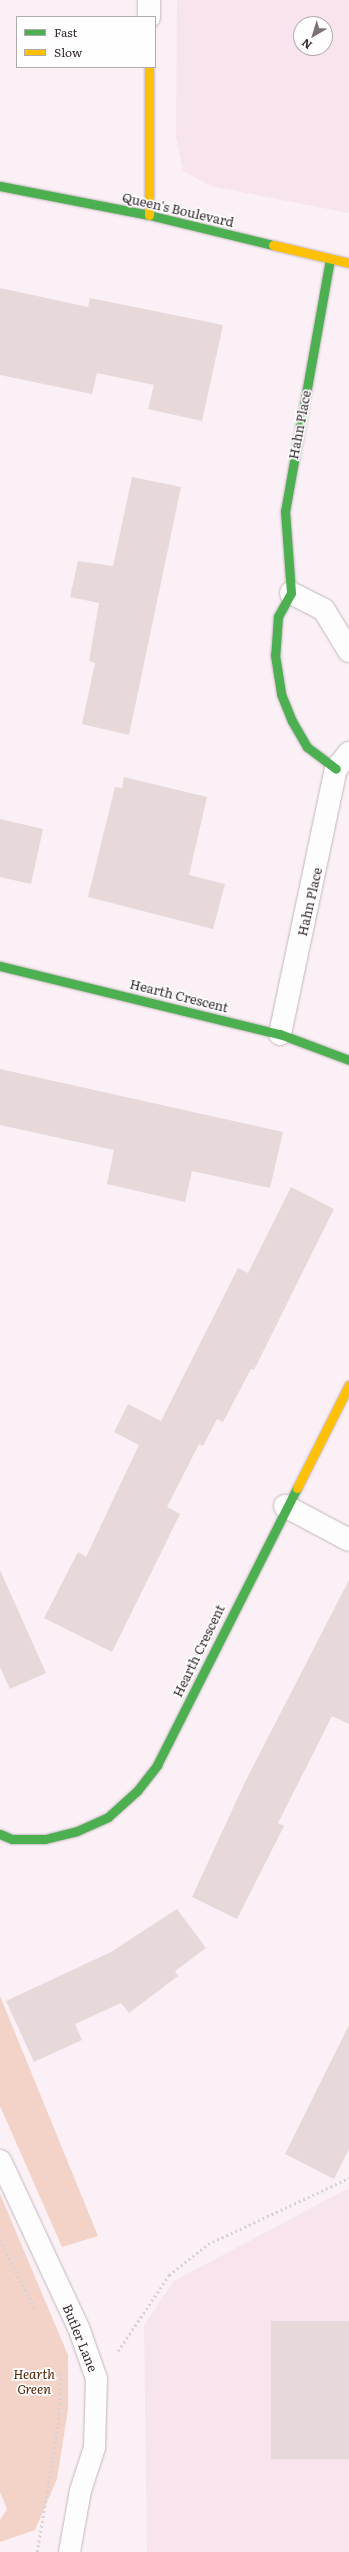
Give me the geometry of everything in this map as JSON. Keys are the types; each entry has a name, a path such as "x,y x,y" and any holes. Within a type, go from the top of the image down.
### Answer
{"street":[{"path":"149,0 149,16"},
{"path":"149,68 149,215"},
{"name":"Queen's Boulevard","path":"0,186 149,215 349,263"},
{"name":"Hahn Place","path":"280,1034 342,761 307,746 281,694 275,654 278,616 291,593 285,511 330,259"},
{"path":"291,593 324,610 349,651"},
{"name":"Hearth Crescent","path":"0,966 280,1034 349,1060"},
{"name":"Hearth Crescent","path":"0,1834 12,1839 45,1839 77,1831 108,1817 138,1791 157,1765 285,1506 349,1384"},
{"path":"285,1506 349,1540"}],"lane":[{"name":"Butler Lane","path":"0,2160 78,2327 96,2378 94,2447 80,2490 69,2552"}],"path":[{"path":"96,2378 126,2341 169,2275 208,2244 349,2178"},
{"path":"0,2240 38,2315"},
{"path":"37,2552 58,2425 62,2363"}],"shaded area":[{"path":"177,0 349,0 349,213 211,186 183,171 176,137"},
{"path":"349,2188 349,2552 147,2552 144,2325 174,2281"}],"green space":[{"path":"0,1996 98,2236 62,2247 0,2106"},
{"name":"Hearth Green","path":"0,2194 68,2355 68,2410 57,2479 35,2530 0,2542 0,2520 7,2509 0,2492"}],"building":[{"path":"0,288 88,307 90,298 223,325 202,421 148,409 154,385 97,373 92,394 0,375"},
{"path":"132,477 181,487 129,735 82,724 95,663 89,661 99,603 70,597 78,561 113,566"},
{"path":"124,777 207,797 189,875 225,884 213,929 88,897 115,787 122,788"},
{"path":"0,819 43,829 31,884 0,877"},
{"path":"0,1069 283,1132 270,1188 192,1171 185,1202 107,1184 114,1150 0,1125"},
{"path":"291,1187 334,1209 254,1370 251,1369 223,1422 217,1419 203,1446 199,1444 167,1507 180,1514 112,1652 44,1618 78,1552 86,1557 139,1445 114,1432 128,1404 161,1421 238,1268 248,1273"},
{"path":"0,1570 46,1673 10,1689 0,1667"},
{"path":"349,1580 349,1724 332,1716 278,1823 284,1826 237,1919 192,1897 246,1780"},
{"path":"177,1909 206,1948 175,1971 178,1976 129,2013 121,2003 75,2024 82,2040 34,2062 6,2001 111,1952"},
{"path":"349,2025 349,2149 334,2179 285,2154"},
{"path":"271,2321 349,2321 349,2459 271,2459"}],"traffic: fast":[{"path":"0,186 149,215 273,245"},
{"path":"330,259 285,511 291,593 278,616 275,655 281,694 292,721 307,747 336,769"},
{"path":"0,966 280,1034 349,1060"},
{"path":"0,1834 12,1839 45,1839 77,1831 108,1817 137,1791 157,1765 297,1488"}],"traffic: slow":[{"path":"149,68 149,215"},
{"path":"273,245 349,263"},
{"path":"297,1488 349,1385"}]}
